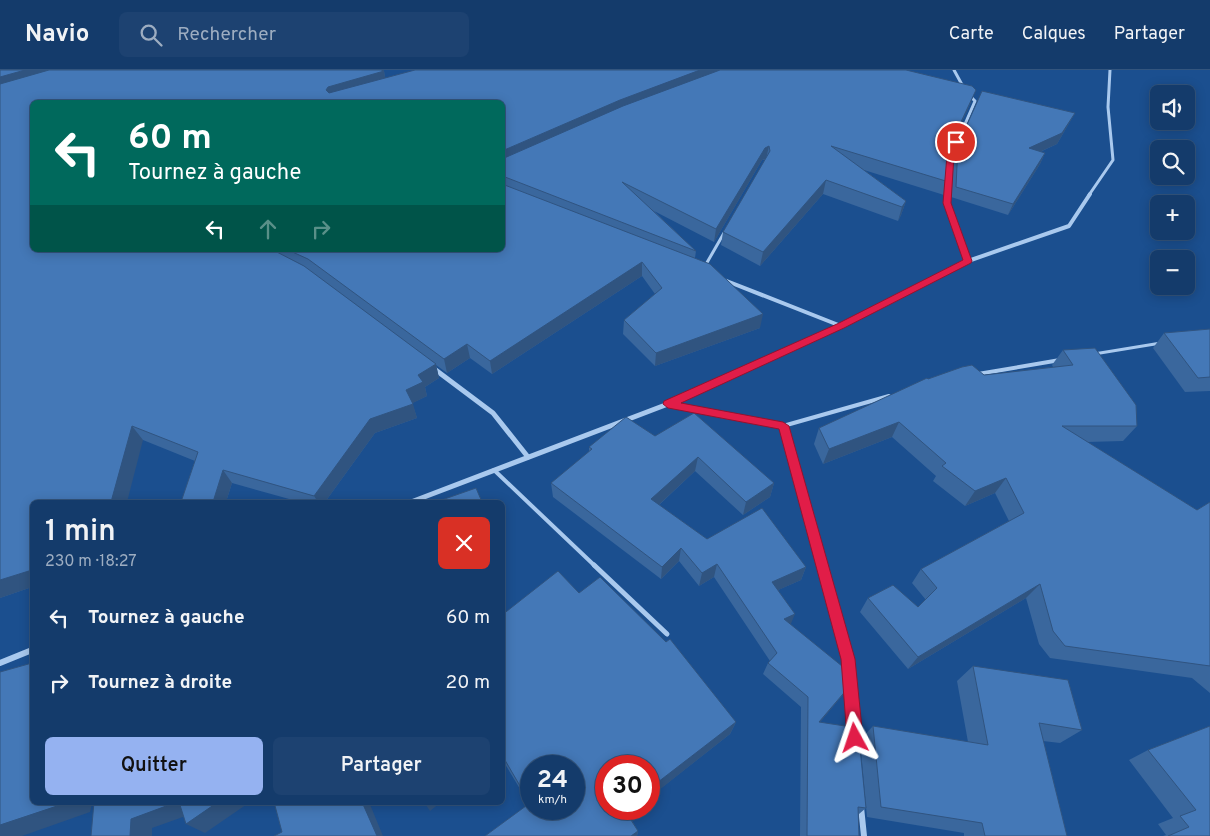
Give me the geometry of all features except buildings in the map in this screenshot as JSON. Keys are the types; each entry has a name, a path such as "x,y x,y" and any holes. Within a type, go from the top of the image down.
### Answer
{"street":[{"path":"950,164 950,155 975,101 966,92 954,70"},
{"path":"416,500 668,404 841,326 968,261 1069,226 1113,160 1108,107 1110,70"},
{"path":"949,174 947,203 968,261"},
{"path":"720,278 841,326"},
{"path":"430,365 493,413 528,457"},
{"path":"668,404 783,426 848,659 855,738"},
{"path":"0,663 30,651"},
{"path":"860,797 864,836"}],"lane":[{"path":"702,271 726,229"},
{"path":"1084,356 1162,342"},
{"path":"969,376 1065,359"},
{"path":"783,426 895,395"},
{"path":"494,470 668,634"}],"route":[{"path":"855,738 848,659 783,426 668,404 841,326 968,261 947,203 950,155 956,142"}]}
